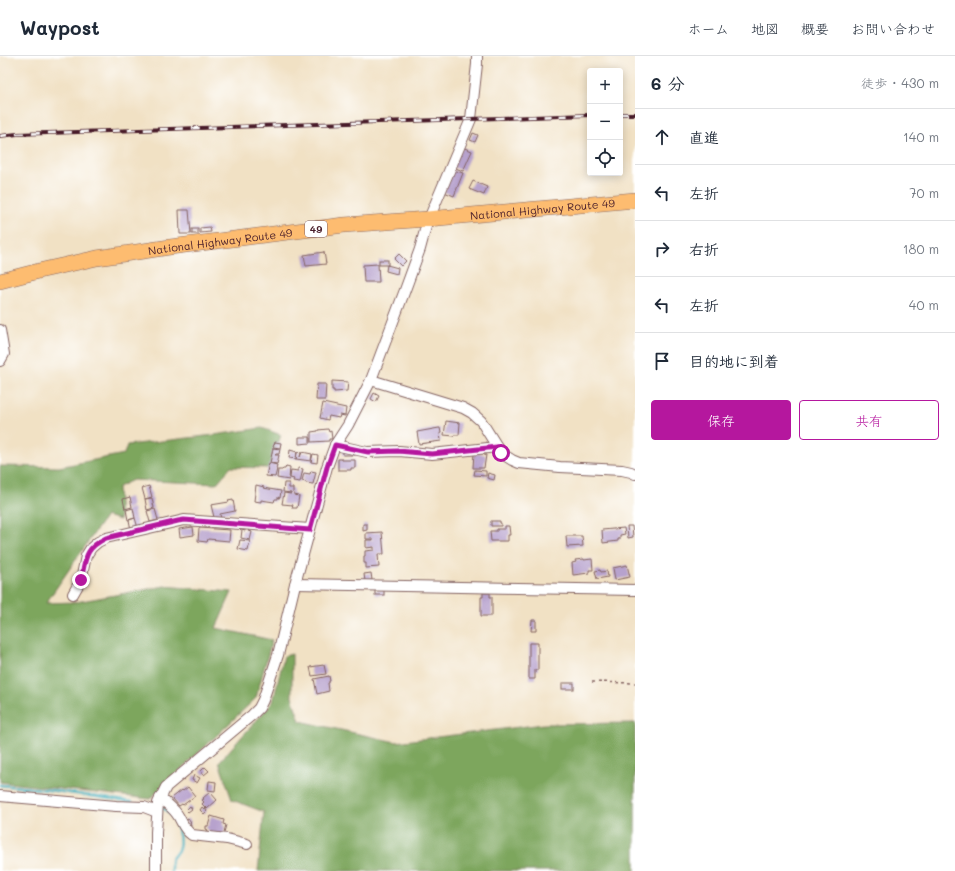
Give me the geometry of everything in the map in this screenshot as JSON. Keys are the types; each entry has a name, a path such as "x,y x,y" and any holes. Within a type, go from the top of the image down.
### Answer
{"highway":[{"name":"National Highway Route 49","path":"0,281 97,258 344,225 428,219 635,200"}],"street":[{"path":"156,871 157,812 160,798 166,787 248,718 259,708 263,700 278,655 295,584 327,467 335,445 348,425 371,380 420,249 428,219 471,119 477,56"},
{"path":"0,330 4,354 0,361"},
{"path":"371,380 463,408 472,413 482,421 501,453 519,463 622,470 635,474"},
{"path":"335,445 368,452 398,451 432,454 497,447"},
{"path":"73,594 81,580 86,556 91,548 106,538 184,520 310,530"},
{"path":"295,584 635,590"},
{"path":"0,796 144,807 157,812"},
{"path":"160,798 170,805 183,826 192,835 227,839 247,844"}],"path":[{"path":"592,682 635,683"}],"green space":[{"path":"262,428 281,435 269,468 231,467 216,484 133,480 118,487 120,520 106,516 46,603 76,602 165,586 232,592 216,628 272,640 256,698 150,799 0,782 0,466 59,467 124,454 127,445"},
{"path":"292,654 292,697 300,721 396,742 544,724 635,723 635,871 258,871 264,812 232,800 219,762 273,702 284,656"}],"building":[{"path":"473,133 478,135 475,142 470,140"},
{"path":"462,147 472,151 463,171 453,167"},
{"path":"453,170 463,173 454,196 444,192"},
{"path":"473,181 487,187 484,195 469,189"},
{"path":"179,210 189,210 191,234 180,234"},
{"path":"210,227 211,232 200,233 200,228"},
{"path":"192,229 198,229 198,234 192,234"},
{"path":"324,252 326,264 306,266 304,255"},
{"path":"399,254 406,261 401,266 394,259"},
{"path":"379,260 388,260 388,265 379,265"},
{"path":"378,264 379,282 364,282 363,265"},
{"path":"387,265 398,268 397,274 386,271"},
{"path":"332,381 348,382 347,391 334,392 334,390 332,390"},
{"path":"317,384 326,384 325,400 316,400"},
{"path":"374,393 379,396 376,402 371,399"},
{"path":"323,403 346,408 345,416 340,415 339,418 329,416 328,420 320,418"},
{"path":"446,421 460,423 459,435 444,435"},
{"path":"440,428 441,441 419,444 417,432"},
{"path":"328,429 329,432 331,431 332,439 329,439 329,441 311,442 311,432"},
{"path":"299,437 310,437 310,443 299,444"},
{"path":"275,442 281,443 280,448 273,447"},
{"path":"273,448 280,449 279,454 275,455 279,455 277,464 270,463"},
{"path":"290,450 297,452 296,459 289,458"},
{"path":"343,451 355,451 355,455 343,455"},
{"path":"297,452 301,453 300,457 302,452 312,454 311,461 296,459"},
{"path":"474,453 486,455 484,468 473,468"},
{"path":"313,454 318,455 317,463 311,462"},
{"path":"338,459 355,460 355,468 351,468 351,470 338,470"},
{"path":"269,463 277,465 275,477 266,476"},
{"path":"286,466 290,467 289,480 277,478 278,470 285,469"},
{"path":"298,468 303,469 300,482 293,481 294,479 290,478 291,470 298,471"},
{"path":"475,470 486,471 486,476 474,475"},
{"path":"311,471 316,472 313,484 302,481 304,473 310,474"},
{"path":"488,473 495,475 494,480 487,478"},
{"path":"284,483 289,483 289,488 293,488 294,495 299,496 297,508 292,508 293,505 282,504 284,493 291,494 283,492"},
{"path":"256,485 264,487 263,488 281,491 280,498 278,497 278,499 275,499 274,502 261,500 261,502 254,501"},
{"path":"149,486 152,497 145,499 142,488"},
{"path":"130,497 132,507 125,509 123,499"},
{"path":"152,498 154,508 147,510 145,499"},
{"path":"233,500 235,511 220,514 221,519 215,521 211,505"},
{"path":"133,508 135,518 128,520 126,510"},
{"path":"155,509 158,520 150,522 147,511"},
{"path":"135,518 138,528 131,530 129,520"},
{"path":"491,521 500,521 501,526 491,526"},
{"path":"363,524 367,524 367,530 363,531"},
{"path":"505,526 509,526 510,535 508,535 508,541 491,541 490,531 505,529"},
{"path":"627,526 632,526 633,537 628,538"},
{"path":"193,527 194,535 180,537 179,529"},
{"path":"199,528 230,530 229,541 208,539 207,542 198,541"},
{"path":"624,528 625,534 620,535 620,539 618,539 618,541 603,543 602,530"},
{"path":"245,529 252,532 250,540 241,538 242,530 245,531"},
{"path":"382,532 384,554 378,554 379,567 366,568 366,563 364,563 365,551 374,550 374,547 366,548 366,540 373,539 366,539 366,533"},
{"path":"566,536 582,536 583,546 567,547"},
{"path":"240,540 250,541 248,551 238,549"},
{"path":"592,559 593,570 589,570 589,573 573,575 572,563 576,562 575,560"},
{"path":"627,565 630,577 615,580 613,568"},
{"path":"600,570 601,572 607,571 608,577 597,579 595,571"},
{"path":"371,573 372,580 365,581 364,574"},
{"path":"375,590 384,590 384,595 375,595"},
{"path":"483,593 490,593 490,597 492,597 492,616 481,616 481,597 483,597"},
{"path":"532,620 536,620 536,631 531,631"},
{"path":"529,643 538,643 538,670 535,670 535,679 529,679"},
{"path":"324,665 326,674 312,676 310,667"},
{"path":"329,676 329,691 317,694 314,679"},
{"path":"562,683 574,683 574,689 562,689"},
{"path":"205,767 209,771 204,775 201,771"},
{"path":"194,775 200,778 197,783 192,780"},
{"path":"209,781 216,782 215,791 208,790"},
{"path":"188,787 195,796 183,805 182,804 179,806 172,798"},
{"path":"210,792 217,800 207,809 202,804 204,802 202,800"},
{"path":"190,806 192,809 188,812 186,810"},
{"path":"202,807 207,811 204,814 200,810"},
{"path":"211,816 224,820 223,824 226,825 223,836 207,832 208,830 206,829 206,826 208,826"},
{"path":"188,818 191,825 188,826 185,820"}],"waterway":[{"path":"0,785 49,790 132,802"},
{"path":"161,808 170,813 173,818 178,831 180,843 178,850 171,861 171,871"}],"railway":[{"path":"623,114 635,114"},
{"path":"0,136 17,134 587,115"}],"route":[{"path":"81,580 86,556 91,548 98,542 106,538 178,521 184,520 310,530 327,467 335,445 368,452 398,451 432,454 497,447 501,453"}]}
